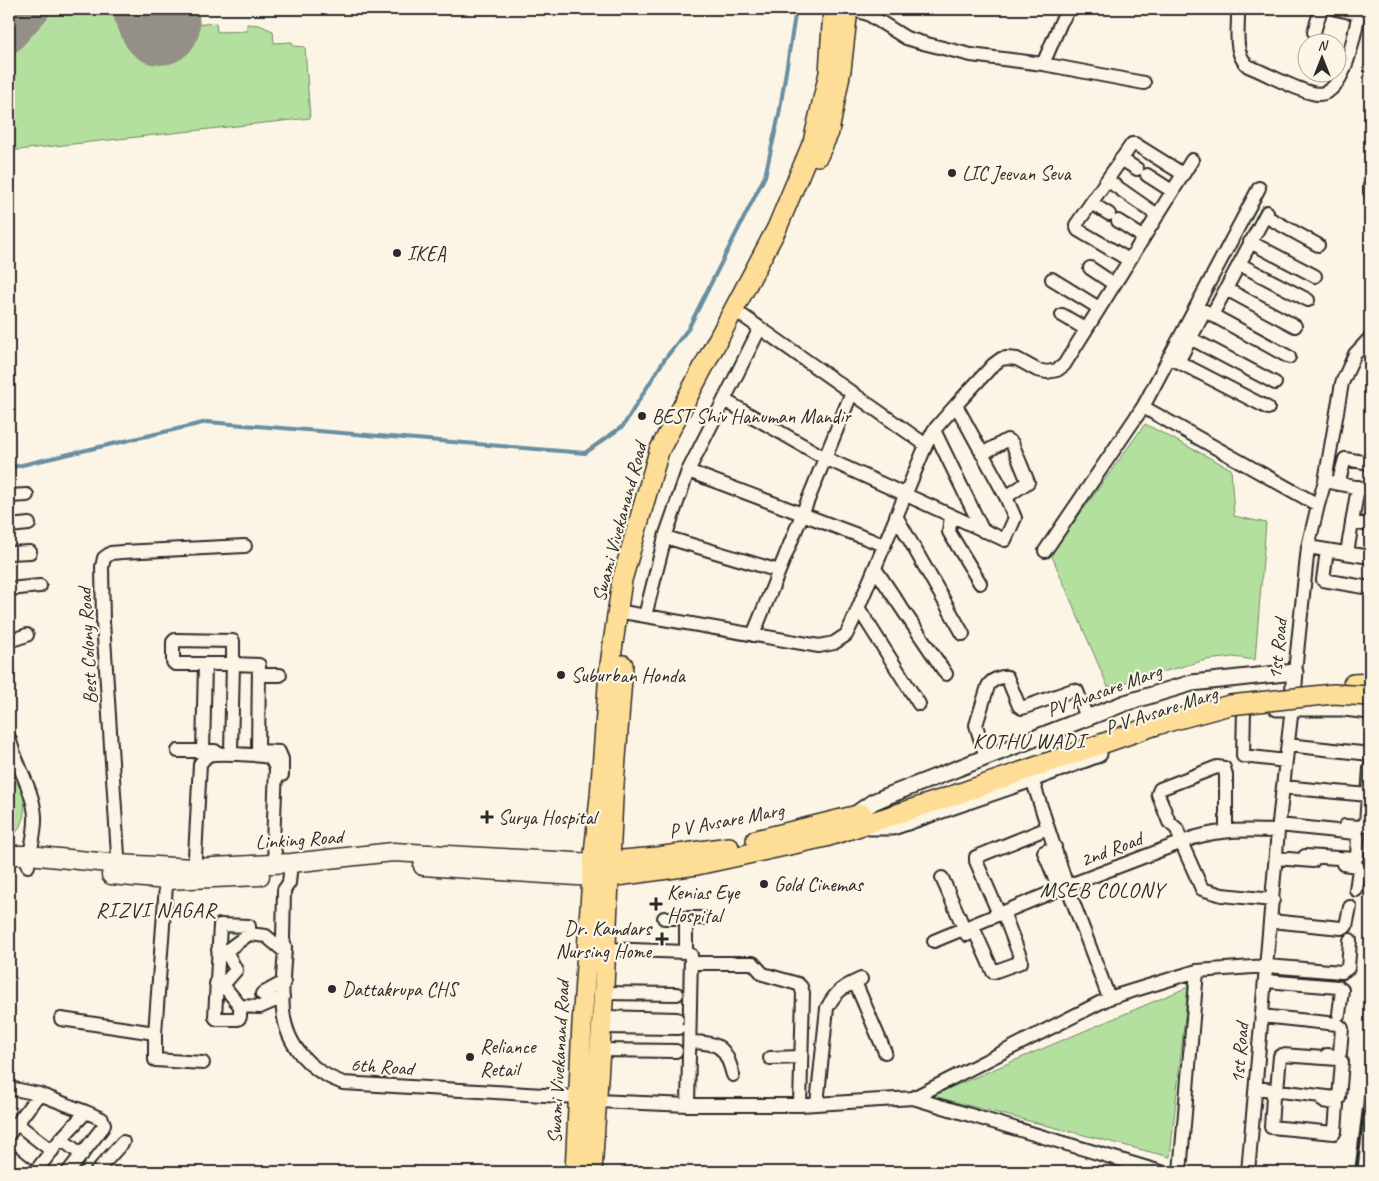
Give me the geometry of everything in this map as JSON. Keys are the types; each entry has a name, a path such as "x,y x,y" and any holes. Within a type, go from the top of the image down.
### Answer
{"main road":[{"name":"Swami Vivekanand Road","path":"575,1172 578,1097 601,869 610,746 635,579 653,494 659,451 777,228 813,142 829,73 832,9"},
{"name":"Swami Vivekanand Road","path":"653,494 672,449 788,229 829,132 850,9"},
{"path":"859,818 1216,700 1318,687 1370,683"},
{"path":"1154,720 1230,705 1333,694 1370,696"},
{"name":"P V Avsare Marg","path":"601,869 729,846 757,846 859,818"},
{"name":"Linking Road","path":"9,855 28,861 167,874 285,871 392,858 601,869"},
{"name":"Linking Road","path":"9,866 28,861"},
{"name":"Swami Vivekanand Road","path":"592,1172 606,949 601,869"}],"street":[{"path":"850,9 868,14 906,38 923,43 971,55 1043,64 1144,83"},
{"path":"1043,64 1061,22 1069,9"},
{"path":"1314,32 1322,9"},
{"path":"1238,16 1238,49 1243,61 1248,66 1314,94 1330,92 1338,83 1344,70 1360,12 1336,9"},
{"path":"1129,260 1078,230 1076,225 1130,146 1135,144 1183,174"},
{"path":"1121,159 1172,191"},
{"path":"760,328 688,471 665,537 630,614 819,646 834,643 846,635 859,609 896,516 934,430 993,365 1001,359 1017,359 1037,370 1047,372 1057,370 1064,365 1192,160"},
{"path":"1107,180 1157,214"},
{"path":"1370,186 1370,192"},
{"path":"1174,360 1190,338 1204,311 1259,188"},
{"path":"1091,203 1143,237"},
{"path":"1045,551 1143,407 1204,311 1226,289 1266,214 1318,245"},
{"path":"1250,242 1315,276"},
{"path":"1239,264 1308,300"},
{"path":"1090,268 1114,284"},
{"path":"1052,279 1099,308"},
{"path":"1226,289 1295,326"},
{"path":"1204,311 1288,357"},
{"path":"1062,315 1086,330"},
{"path":"743,316 926,445"},
{"path":"1190,338 1275,383"},
{"path":"1332,482 1342,383 1355,354 1370,338"},
{"path":"1174,360 1268,408"},
{"path":"753,635 852,392"},
{"path":"724,400 825,458 1005,540 1015,518 1006,497 956,405"},
{"path":"1143,407 1318,505"},
{"path":"934,430 983,531"},
{"path":"982,454 1007,440 1012,443 1028,482 1006,497"},
{"path":"1332,482 1344,459 1370,464"},
{"path":"688,471 884,546"},
{"path":"1332,482 1364,488 1352,522 1346,553"},
{"name":"1st Road","path":"1248,1172 1276,858 1308,548 1318,505 1332,482"},
{"path":"9,496 27,495"},
{"path":"896,516 963,634"},
{"path":"951,516 949,532 980,583"},
{"path":"1352,522 1370,525"},
{"path":"9,526 29,524"},
{"path":"665,537 779,571"},
{"name":"Best Colony Road","path":"119,870 103,622 102,567 104,558 111,553 122,552 245,546"},
{"path":"1308,548 1370,557"},
{"path":"1327,550 1324,580 1370,588"},
{"path":"9,553 30,552"},
{"path":"876,570 946,674"},
{"path":"9,590 40,586"},
{"path":"859,609 919,704"},
{"path":"9,641 27,635"},
{"path":"178,751 231,751 258,751 259,675 258,664 233,664 205,664 174,663 174,640 233,641 233,664 231,751"},
{"path":"203,751 205,664"},
{"name":"PV Avasare Marg","path":"859,818 873,802 886,796 1125,704 1192,682 1295,672"},
{"path":"259,675 280,675"},
{"path":"986,758 976,725 988,686 991,682 1003,677 1007,678 1019,706 1022,708 1077,690 1088,718"},
{"name":"P V Avsare Marg","path":"859,818 893,827 1032,779 1173,726 1232,710 1292,707 1344,708 1370,711"},
{"path":"1244,709 1243,756 1286,760"},
{"path":"9,737 32,800 35,815 35,830 28,861"},
{"path":"1288,745 1370,754"},
{"name":"6th Road","path":"258,751 276,751 281,755 282,759 280,843 285,871 282,939 285,953 282,1008 290,1038 300,1054 319,1072 343,1083 578,1097"},
{"path":"194,874 200,764 204,758 211,754 269,757 273,762 276,768 273,843 285,871"},
{"path":"1226,831 1226,771 1221,766 1160,789 1169,822 1177,829 1202,889 1222,895 1273,900"},
{"path":"1306,823 1364,826 1366,823 1370,768"},
{"path":"1032,779 1067,886 1109,998"},
{"path":"1283,787 1368,795"},
{"path":"998,916 976,857 1048,828"},
{"name":"2nd Road","path":"934,941 971,928 1067,886 1181,842 1210,833 1279,828 1354,833 1358,837 1357,857 1355,859 1306,856"},
{"path":"1055,846 1044,852 1055,879"},
{"path":"942,878 971,928 993,972 1021,962 970,858"},
{"path":"1276,858 1357,866 1359,869 1356,890"},
{"path":"167,874 155,1033 155,1060 203,1063"},
{"path":"960,899 986,977"},
{"path":"1271,921 1341,928 1346,926 1350,907"},
{"path":"664,918 703,918"},
{"path":"686,918 689,957 690,1042 688,1105"},
{"path":"220,984 240,1006 240,1017 238,1019 216,1018 222,950 220,925 248,926 250,934"},
{"path":"222,950 250,934 266,936 285,953"},
{"path":"913,1098 1109,998 1197,971 1267,966 1342,972 1348,968 1350,940"},
{"path":"271,947 285,953"},
{"path":"606,949 754,964 763,974 798,984 802,987 800,1105"},
{"path":"220,984 236,970 222,950"},
{"path":"1180,1172 1197,971"},
{"path":"817,1104 827,1008 834,995 846,986 858,981 886,1052"},
{"path":"1266,981 1338,986 1342,990 1339,1014"},
{"path":"262,994 284,982"},
{"path":"604,990 677,992"},
{"path":"240,1006 260,1007 283,997"},
{"path":"1259,1047 1335,1056 1340,1053 1342,1028 1338,1024 1262,1016"},
{"path":"61,1019 155,1033"},
{"path":"602,1022 678,1024"},
{"path":"690,1042 711,1042 717,1046 728,1058 733,1075"},
{"path":"600,1050 676,1051"},
{"path":"1256,1091 1275,1094 1335,1103 1337,1105 1335,1131 1331,1133 1274,1128 1271,1124 1275,1094 1280,1056 1282,1054 1342,1062 1338,1098 1275,1094"},
{"path":"770,1058 802,1056"},
{"path":"9,1088 40,1094 102,1120 103,1127 68,1172"},
{"path":"9,1134 40,1094"},
{"path":"597,1101 688,1105 800,1105 913,1098 1161,1172"},
{"path":"35,1172 61,1139 86,1112"},
{"path":"16,1123 52,1151"},
{"path":"61,1139 82,1155"},
{"path":"96,1172 124,1142"},
{"path":"9,1154 30,1172"}],"green space":[{"path":"44,9 123,9 138,45 183,26 216,23 217,32 247,31 247,24 259,25 273,31 274,43 292,42 293,46 305,47 310,118 9,151 9,45"},
{"path":"1145,424 1231,469 1234,516 1266,523 1255,660 1233,657 1206,660 1108,687 1051,554"},
{"path":"9,773 20,789 23,798 24,816 21,825 9,841"},
{"path":"1188,987 1170,1157 931,1096"}],"waterway":[{"path":"9,468 207,422 585,453 623,426 664,360 688,329 765,176 779,115 796,9"}],"taxiway":[{"path":"9,38 35,9"}],"runway":[{"path":"153,9 160,25"}],"railway":[{"path":"1356,1172 1370,1059"},
{"path":"1368,1172 1370,1151"}],"place":[{"name":"LIC Jeevan Seva","path":"952,173"},
{"name":"IKEA","path":"397,253"},
{"name":"BEST Shiv Hanuman Mandir","path":"642,416"},
{"name":"Suburban Honda","path":"561,675"},
{"name":"Surya Hospital","path":"487,817"},
{"name":"Gold Cinemas","path":"764,884"},
{"name":"Kenias Eye Hospital","path":"656,904"},
{"name":"Dr. Kamdars Nursing Home","path":"662,939"},
{"name":"Dattakrupa CHS","path":"332,989"},
{"name":"Reliance Retail","path":"470,1057"}],"district":[{"name":"KOTHU WADI","path":"1029,741"},
{"name":"MSEB COLONY","path":"1102,890"},
{"name":"RIZVI NAGAR","path":"156,910"}]}
